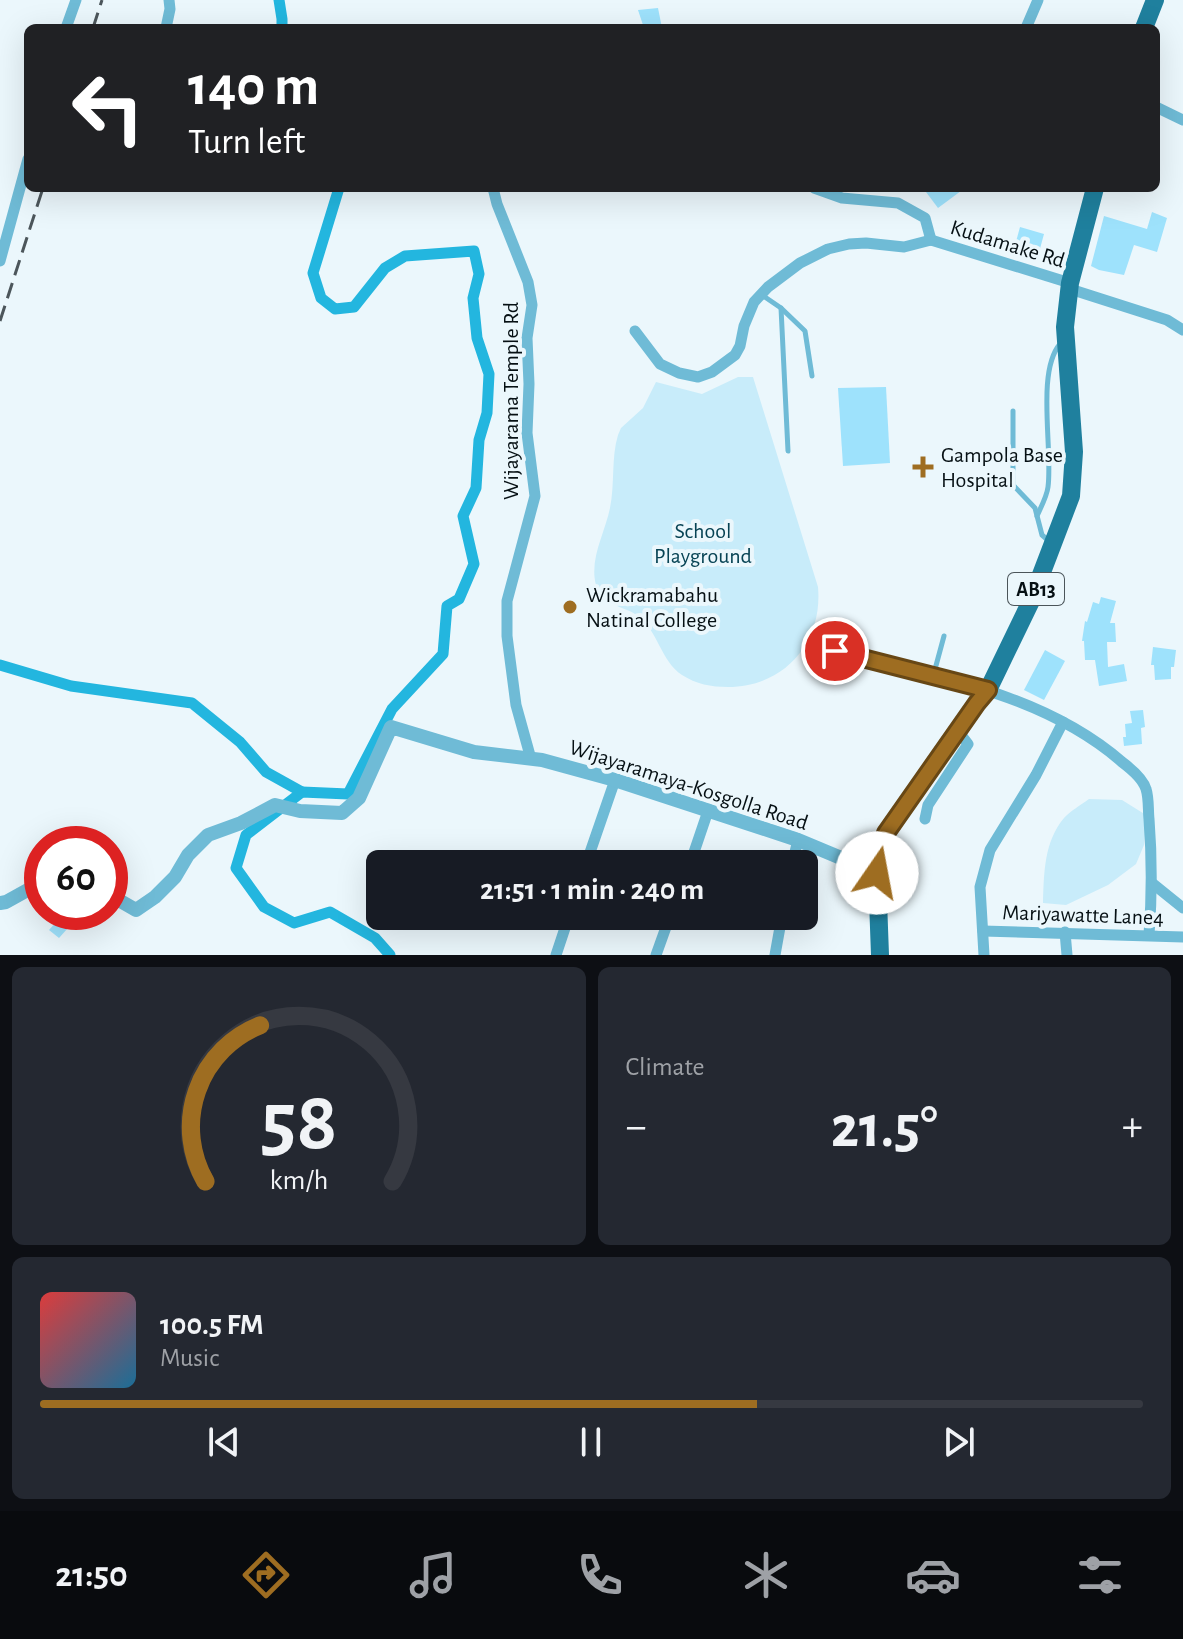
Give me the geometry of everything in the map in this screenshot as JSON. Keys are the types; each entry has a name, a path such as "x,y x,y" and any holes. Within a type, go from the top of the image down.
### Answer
{"main road":[{"path":"1146,24 1155,0"},
{"name":"AB13","path":"880,955 877,873 886,833 988,690 1031,601 1071,496 1074,452 1065,327 1070,286 1094,192"}],"street":[{"path":"67,24 76,0"},
{"path":"167,24 169,0"},
{"path":"1028,24 1038,0"},
{"path":"1160,109 1183,120"},
{"path":"0,261 24,174"},
{"name":"Wijayarama Temple Rd","path":"494,192 528,282 532,305 527,338 527,433 535,496 507,601 507,636 516,705 531,759"},
{"name":"Kudamake Rd","path":"825,192 842,198 898,203 925,218 931,240 1167,320 1183,330"},
{"path":"635,331 660,364 698,377 712,372 735,355 754,302 800,263 828,249 866,243 904,247 931,240"},
{"path":"835,651 988,690 1019,702 1100,743 1130,768 1146,787 1153,865 1149,935"},
{"path":"984,955 980,887 990,850 1036,775 1063,722"},
{"name":"Wijayaramaya-Kosgolla Road","path":"128,905 136,910 155,897 208,835 241,823 275,805 300,811 342,813 359,798 391,727 474,752 542,760 615,780 798,840 877,873"},
{"path":"925,819 928,805 968,744 958,731"},
{"path":"591,850 615,780"},
{"path":"695,850 708,811"},
{"path":"796,850 798,840"},
{"path":"1152,883 1183,908"},
{"path":"0,903 24,892"},
{"path":"556,955 564,930"},
{"path":"656,955 665,930"},
{"path":"775,955 779,930"},
{"name":"Mariyawatte Lane4","path":"983,931 1183,937"},
{"path":"1065,932 1067,955"}],"lane":[{"path":"761,294 805,331 812,376"},
{"path":"781,308 788,451"},
{"path":"1037,516 1048,489 1047,380 1054,351 1066,338"},
{"path":"1013,411 1013,485 1035,508 1042,535 1053,546"},
{"path":"933,676 944,636"}],"green space":[{"name":"School Playground","path":"738,377 753,377 818,587 818,607 806,643 796,658 782,670 748,685 722,687 693,681 675,669 645,622 603,597 594,575 598,546 610,508 614,453 621,428 643,408 656,382 702,394"},
{"path":"1089,799 1122,800 1146,815 1144,845 1136,864 1108,885 1066,905 1043,903 1046,858 1052,837 1066,815"}],"building":[{"path":"658,8 661,24 643,24 638,10"},
{"path":"926,192 960,192 938,208"},
{"path":"1152,212 1167,218 1157,252 1134,245 1124,275 1091,266 1104,216 1147,229"},
{"path":"1020,227 1044,234 1038,256 1014,249"},
{"path":"886,387 890,463 843,466 838,388"},
{"path":"1101,597 1116,601 1110,623 1115,623 1116,642 1107,642 1108,667 1124,664 1127,681 1099,686 1095,660 1085,660 1082,641 1085,621 1093,602 1099,604"},
{"path":"1153,647 1176,650 1171,679 1155,680 1154,665 1151,665"},
{"path":"1045,650 1065,661 1044,700 1024,690"},
{"path":"1143,710 1145,727 1141,728 1142,744 1124,746 1125,724 1132,723 1130,711"},
{"path":"49,930 66,930 59,938"}],"waterway":[{"path":"279,0 282,24"},
{"path":"338,192 313,273 321,298 335,309 354,307 385,268 405,256 474,251 479,274 473,298 477,338 489,374 487,413 479,440 476,488 463,516 474,564 459,599 447,606 443,654 392,709 348,794 302,792 246,835 236,868 264,907 294,923 330,912 375,938 390,955"},
{"path":"0,665 71,686 192,703 240,742 266,772 302,792"}],"railway":[{"path":"94,24 102,0"},
{"path":"0,321 42,192"}],"place":[{"name":"Gampola Base Hospital","path":"923,467"},
{"name":"Wickramabahu Natinal College","path":"570,607"}],"route":[{"path":"835,651 988,690 886,833 877,873"}]}
